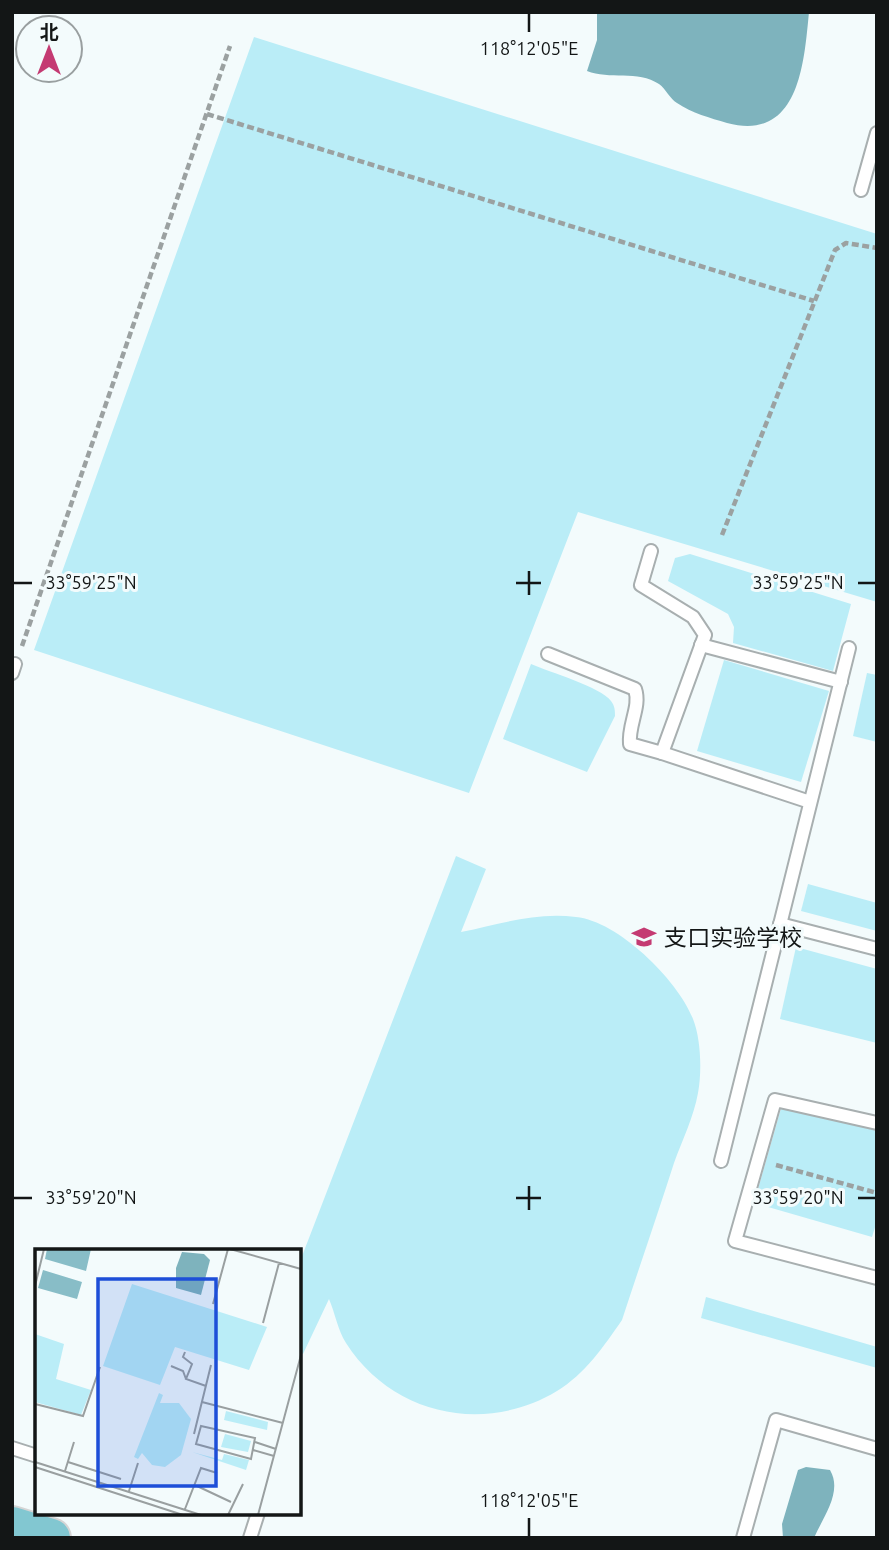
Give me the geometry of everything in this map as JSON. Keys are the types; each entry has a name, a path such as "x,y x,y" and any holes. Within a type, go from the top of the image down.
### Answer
{"lane":[{"path":"861,190 877,133"},
{"path":"651,551 640,585 693,617 705,635 662,753"},
{"path":"701,645 841,682"},
{"path":"721,1161 849,648"},
{"path":"548,654 635,690 638,700 629,731 630,744 810,802"},
{"path":"780,924 877,949"},
{"path":"877,1123 775,1100 735,1241 877,1278"},
{"path":"743,1538 776,1420 877,1449"},
{"path":"12,1448 35,1455"},
{"path":"250,1538 257,1515"}],"path":[{"path":"14,668 230,46"},
{"path":"207,114 814,301"},
{"path":"722,535 835,250 846,243 877,248"},
{"path":"758,1160 877,1193"}],"shaded area":[{"path":"597,12 809,12 800,75 783,110 769,121 751,126 727,123 701,115 675,101 659,84 651,80 587,71 597,40"},
{"path":"254,37 877,234 877,602 578,512 469,793 34,650"},
{"path":"690,554 851,604 833,671 733,643 734,627 728,614 668,581 675,558"},
{"path":"724,660 829,691 801,782 697,751"},
{"path":"531,664 597,690 611,701 615,716 587,772 503,739"},
{"path":"867,673 877,675 877,742 853,736"},
{"path":"456,856 486,869 461,932 546,916 576,917 592,921 628,941 645,955 674,987 696,1027 700,1066 694,1111 622,1320 585,1368 567,1384 529,1405 500,1412 470,1414 441,1411 388,1387 365,1368 346,1343 329,1299 303,1354 301,1259"},
{"path":"808,884 877,903 877,931 801,911"},
{"path":"796,947 877,969 877,1043 780,1019"},
{"path":"782,1105 877,1131 877,1221 872,1237 754,1203"},
{"path":"706,1297 877,1347 877,1368 701,1318"},
{"path":"806,1467 830,1470 833,1496 814,1538 783,1538 782,1524 798,1470"}],"place":[{"name":"支口实验学校","path":"644,937"}]}
